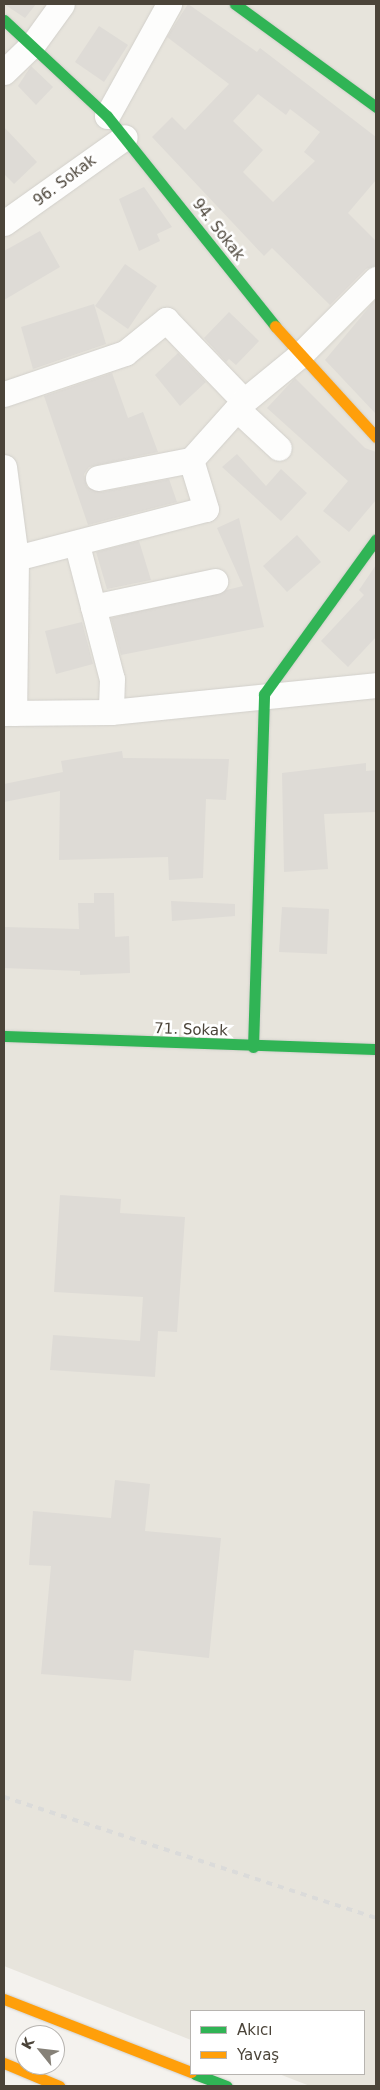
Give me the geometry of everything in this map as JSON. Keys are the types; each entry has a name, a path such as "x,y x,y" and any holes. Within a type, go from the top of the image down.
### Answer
{"main road":[{"path":"235,4 376,107"},
{"name":"94. Sokak","path":"4,20 33,44 107,116 299,356 376,437"},
{"path":"253,1047 264,694 376,539"},
{"name":"71. Sokak","path":"4,1036 253,1047 376,1049"},
{"path":"4,1999 190,2072"},
{"path":"4,2063 59,2086"},
{"path":"198,2075 227,2086"}],"street":[{"path":"4,72 33,44 62,4"},
{"path":"107,116 169,4"},
{"name":"96. Sokak","path":"4,223 125,137"},
{"path":"98,478 191,460 240,405 299,356 376,279"},
{"path":"4,394 125,353 166,320 279,448"},
{"path":"16,558 77,545 206,510 191,460"},
{"path":"4,467 16,558 9,713 111,712 264,694 376,685"},
{"path":"77,545 112,679 111,712"},
{"path":"93,607 215,582"}],"shaded area":[{"path":"4,4 376,4 376,2086 310,2086 282,2075 365,2075 365,2010 190,2010 190,2040 4,1966"}],"building":[{"path":"4,4 36,4 25,18"},
{"path":"188,4 257,52 260,48 376,137 376,180 348,213 376,241 376,265 366,269 330,305 272,248 264,256 152,137 172,117 185,130 229,84 167,37","holes":["258,94 286,115 290,109 320,132 304,152 315,161 273,202 243,172 263,150 233,121"]},
{"path":"99,26 128,45 104,82 75,62"},
{"path":"31,66 53,87 36,105 18,86"},
{"path":"4,127 37,162 14,184 4,174"},
{"path":"144,187 172,227 157,234 160,241 139,251 119,199"},
{"path":"40,231 60,267 4,300 4,251"},
{"path":"125,264 157,286 128,329 95,306"},
{"path":"376,299 376,412 375,413 325,360"},
{"path":"94,304 106,344 33,369 21,327"},
{"path":"229,312 259,341 236,365 229,359 226,362 204,338"},
{"path":"178,353 206,382 180,406 155,375"},
{"path":"112,373 128,418 143,412 158,452 89,467 84,474 87,487 101,492 169,479 177,502 88,525 44,396"},
{"path":"295,378 365,448 376,452 376,500 349,532 323,511 348,481 267,408"},
{"path":"237,454 266,486 281,469 307,493 281,521 222,467"},
{"path":"239,518 264,627 121,655 111,618 243,586 217,528"},
{"path":"297,535 321,562 287,592 263,566"},
{"path":"139,541 151,580 107,589 96,552"},
{"path":"376,565 376,637 348,667 321,641 364,595 359,590"},
{"path":"82,622 93,664 56,674 45,631"},
{"path":"122,751 123,758 229,759 226,800 206,799 203,878 169,880 168,857 59,860 60,791 4,802 4,784 63,772 61,761"},
{"path":"366,763 366,771 376,770 376,812 324,814 328,869 284,872 282,773"},
{"path":"94,893 114,893 115,937 129,936 130,973 80,975 80,971 4,968 4,927 79,929 78,903 94,903"},
{"path":"171,901 235,904 235,916 172,921"},
{"path":"282,907 329,909 327,954 279,952"},
{"path":"60,1195 121,1199 120,1213 185,1217 177,1332 158,1331 155,1377 50,1370 53,1335 140,1341 143,1297 54,1292"},
{"path":"115,1480 150,1484 145,1531 221,1538 209,1658 134,1650 131,1681 41,1674 51,1566 29,1565 33,1511 111,1518"}],"railway":[{"path":"4,1797 376,1918"}],"traffic: fast":[{"path":"235,4 376,107"},
{"path":"4,20 107,116 275,326"},
{"path":"253,1047 264,694 376,539"},
{"path":"4,1036 376,1049"},
{"path":"198,2075 227,2086"}],"traffic: slow":[{"path":"275,326 376,437"},
{"path":"4,1999 190,2072"},
{"path":"4,2063 59,2086"}]}
